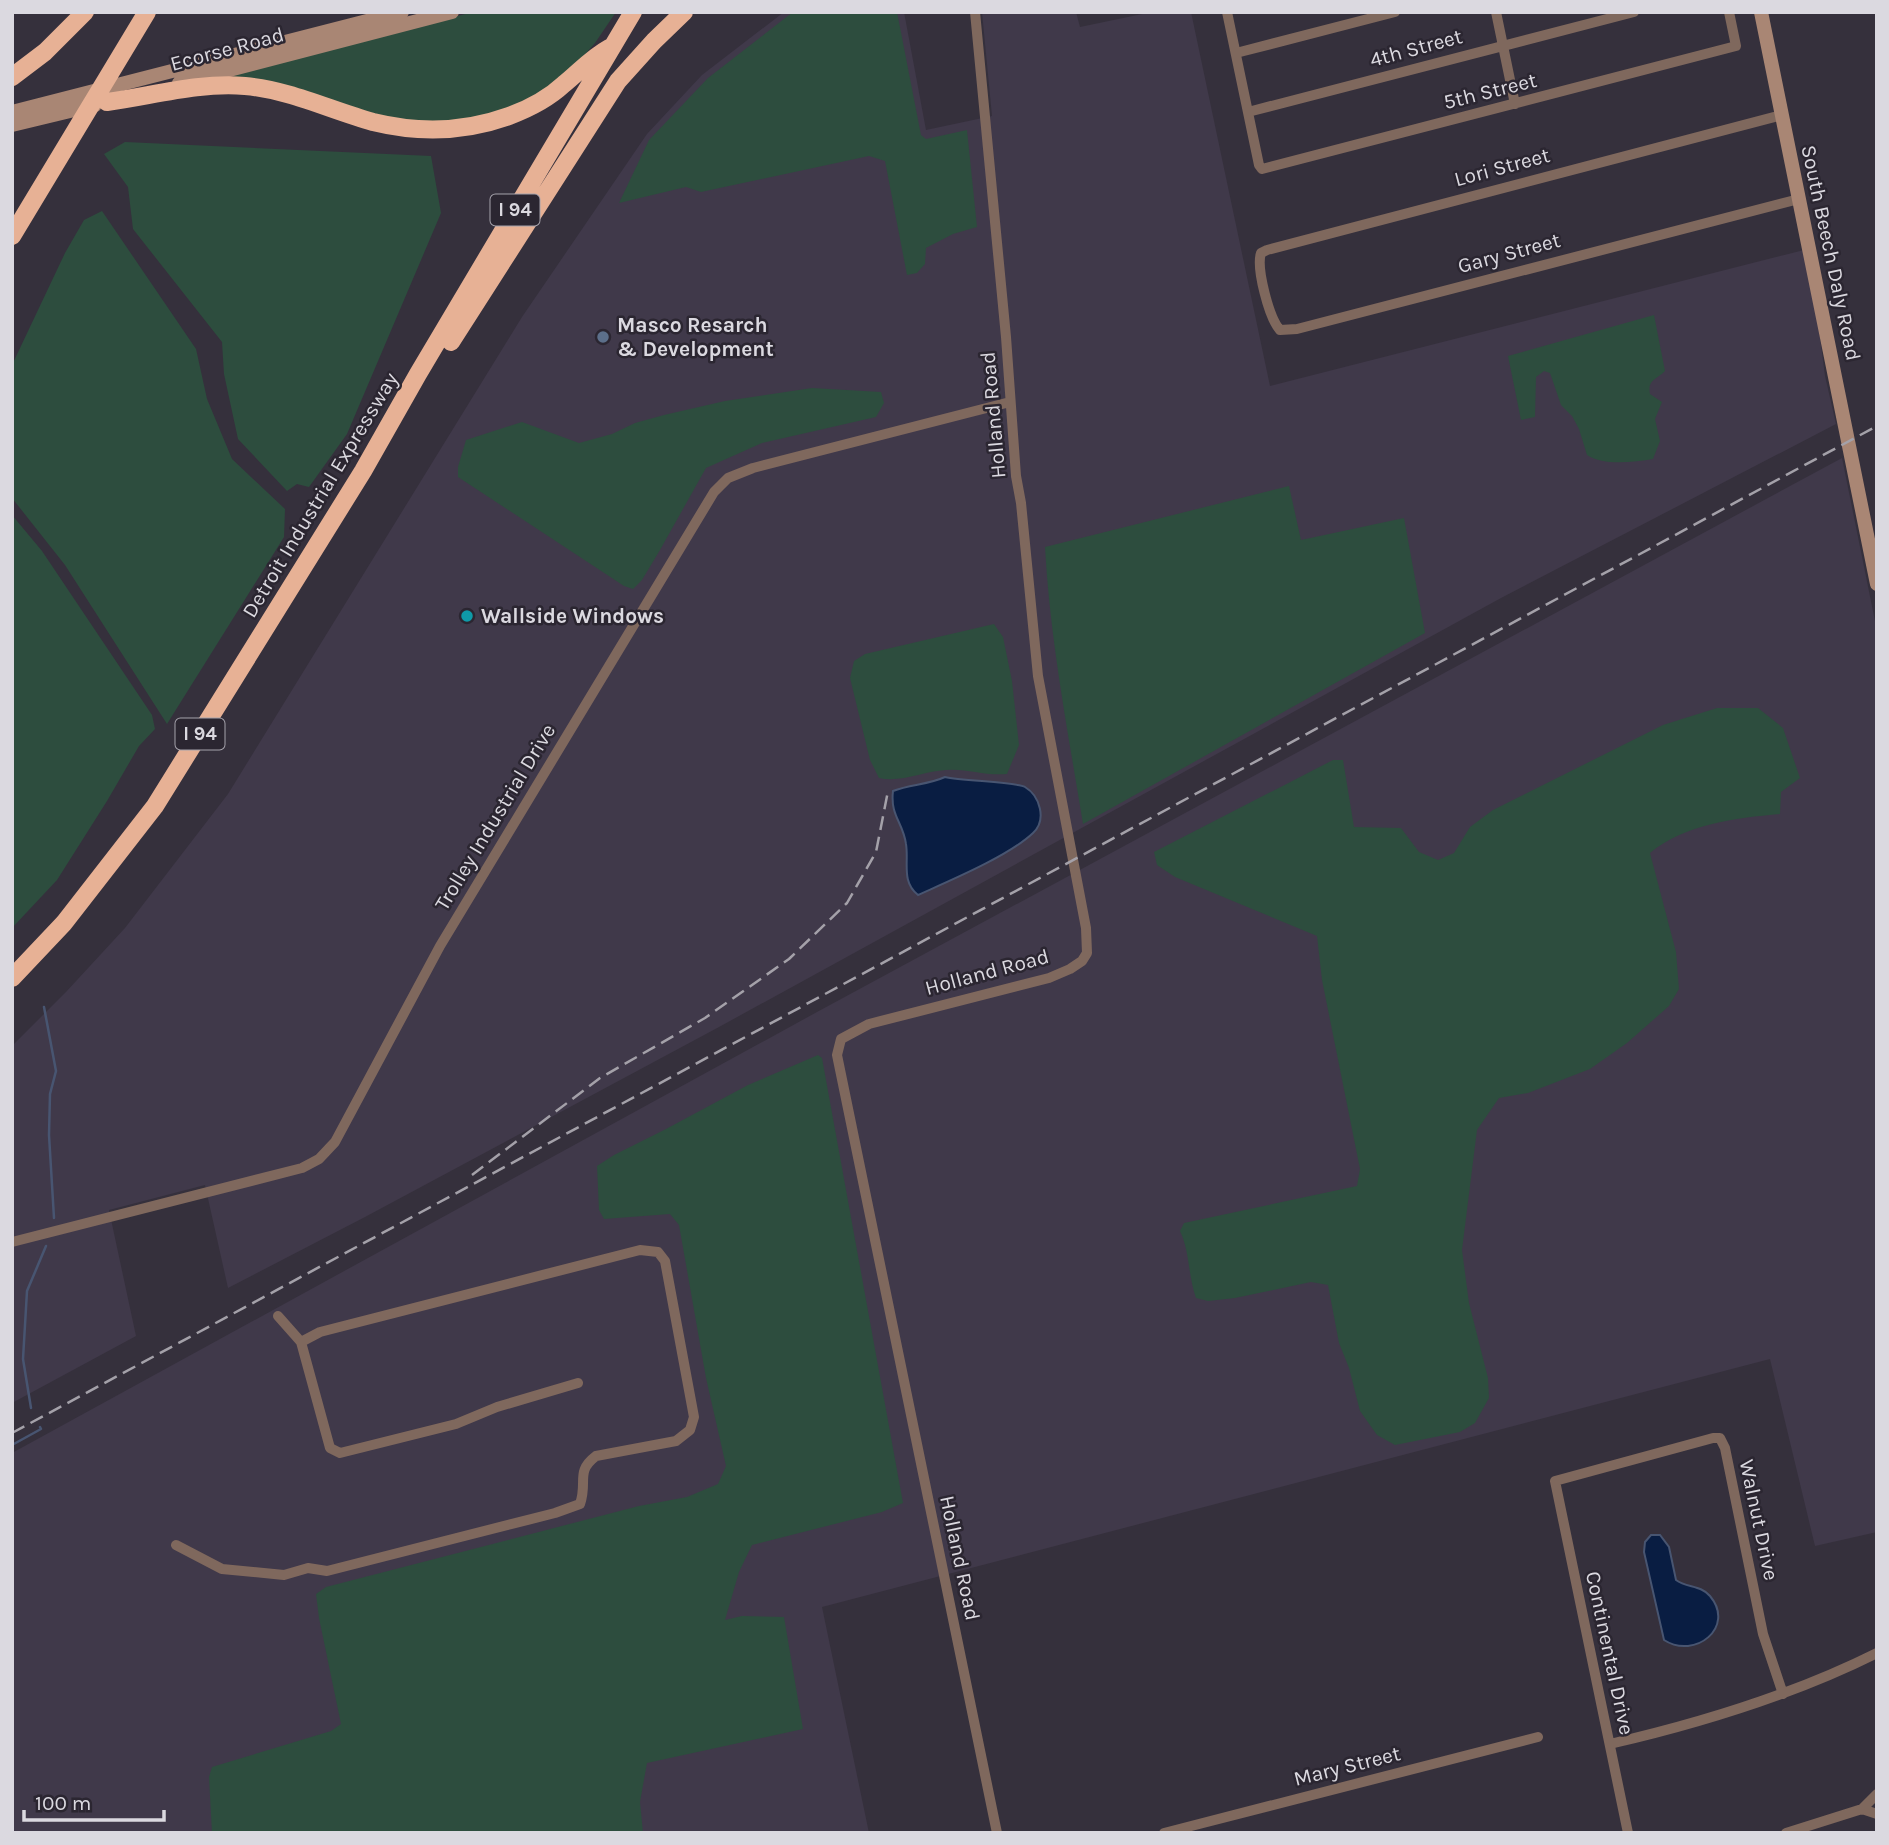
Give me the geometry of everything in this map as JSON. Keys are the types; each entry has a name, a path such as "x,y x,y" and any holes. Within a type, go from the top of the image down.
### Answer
{"highway":[{"path":"12,76 45,52 85,12"},
{"path":"12,236 147,12"},
{"name":"Detroit Industrial Expressway","path":"12,978 64,923 155,806 349,494 634,12"},
{"path":"418,374 451,341 618,81 684,12"},
{"path":"107,102 216,85 243,86 271,90 399,127 453,129 509,116 539,103 562,86 592,57 612,46"}],"main road":[{"name":"Ecorse Road","path":"12,112 402,12"},
{"name":"Ecorse Road","path":"12,125 452,12"},
{"name":"South Beech Daly Road","path":"1761,12 1877,584"}],"street":[{"name":"Holland Road","path":"975,12 1038,676 1086,928 1087,953 1082,961 1070,969 1049,978 869,1024 841,1039 837,1052 997,1833"},
{"path":"1227,12 1248,112"},
{"path":"1236,53 1395,12"},
{"path":"1496,12 1515,104"},
{"name":"4th Street","path":"1248,112 1634,12"},
{"name":"5th Street","path":"1248,112 1262,169 1736,46 1729,12"},
{"name":"Lori Street","path":"1263,281 1259,257 1267,250 1782,115"},
{"name":"Gary Street","path":"1263,281 1273,321 1280,330 1287,331 1799,199"},
{"name":"Trolley Industrial Drive","path":"12,1242 302,1168 319,1159 335,1142 440,946 714,492 728,478 753,468 1010,402"},
{"path":"176,1545 222,1569 284,1575 307,1568 327,1571 340,1568 555,1513 580,1504 585,1489 583,1472 587,1463 596,1455 676,1441 690,1430 694,1417 665,1261 658,1252 640,1250 627,1253 320,1332 301,1342"},
{"path":"278,1316 301,1342 330,1448 340,1452 456,1424 497,1407 578,1383"},
{"name":"Walnut Drive","path":"1555,1481 1720,1438 1724,1443 1763,1634 1783,1694"},
{"name":"Continental Drive","path":"1555,1481 1628,1833"},
{"path":"1610,1744 1783,1694 1877,1653"},
{"name":"Mary Street","path":"1164,1833 1538,1737"},
{"path":"1786,1833 1862,1809 1877,1794"},
{"path":"1862,1809 1877,1814"}],"shaded area":[{"path":"784,12 904,12 926,130 992,116 982,12 1076,12 1080,27 1152,12 1191,12 1270,386 1804,250 1815,299 1825,376 1836,424 1501,598 719,1027 228,1288 205,1185 109,1210 136,1336 12,1403 12,1046 125,928 228,794 522,317 647,134 702,75"},
{"path":"1842,458 1877,631 1877,1532 1815,1546 1770,1359 822,1607 869,1833 12,1833 12,1453 817,1012"}],"green space":[{"path":"473,12 616,12 580,60 548,88 501,112 449,123 406,122 234,79 233,75"},
{"path":"793,12 897,12 921,135 926,139 967,130 977,227 953,234 926,248 925,264 917,273 907,275 885,161 869,156 701,192 686,187 619,203 649,140 708,78"},
{"path":"125,142 431,156 441,213 347,434 309,487 297,484 287,491 238,439 224,374 222,342 133,229 128,187 104,154"},
{"path":"102,211 196,349 207,399 232,459 285,509 284,537 167,724 65,565 12,498 12,365 65,253 84,220"},
{"path":"1654,315 1665,371 1650,386 1650,394 1662,402 1655,419 1660,441 1653,459 1610,462 1587,455 1579,429 1572,416 1561,405 1550,373 1544,371 1536,377 1535,417 1521,420 1508,356"},
{"path":"812,388 881,392 884,403 876,417 762,443 706,468 642,580 633,589 624,586 458,477 458,467 466,440 522,422 579,443 664,415 725,401"},
{"path":"1289,486 1301,540 1404,518 1425,633 1083,824 1055,651 1045,547"},
{"path":"12,515 42,551 152,715 155,729 139,746 57,880 12,928"},
{"path":"994,624 1003,637 1012,681 1019,745 1007,774 953,770 896,779 879,778 870,760 850,678 854,661 865,654"},
{"path":"1717,708 1758,708 1783,728 1800,778 1781,792 1780,814 1711,824 1679,835 1650,853 1676,952 1679,989 1669,1006 1627,1043 1590,1069 1528,1093 1499,1098 1477,1130 1462,1250 1469,1303 1488,1378 1489,1398 1475,1423 1460,1432 1395,1445 1377,1435 1360,1411 1349,1368 1339,1343 1328,1285 1311,1282 1235,1298 1208,1301 1196,1298 1186,1247 1180,1231 1184,1223 1357,1186 1360,1169 1322,980 1317,936 1175,877 1157,865 1154,852 1333,760 1343,760 1354,827 1401,828 1419,852 1438,860 1454,853 1470,827 1493,810 1663,725"},
{"path":"818,1055 822,1058 903,1503 882,1512 752,1545 739,1572 725,1620 742,1616 784,1617 803,1729 647,1763 640,1802 643,1833 212,1833 209,1777 212,1767 331,1731 341,1724 316,1594 326,1587 639,1506 687,1497 718,1484 726,1466 706,1378 679,1225 670,1214 604,1219 599,1210 597,1166 748,1085"}],"water":[{"path":"945,777 1025,787 1038,802 1040,822 1033,833 1009,850 918,895 909,884 906,844 893,807 893,791"},
{"path":"1651,1535 1660,1535 1669,1547 1676,1580 1706,1592 1717,1608 1715,1629 1699,1643 1676,1645 1664,1640 1644,1552 1645,1542"}],"waterway":[{"path":"44,1007 56,1071 50,1094 49,1135 54,1218"},
{"path":"31,1408 23,1359 27,1291 46,1246"},
{"path":"12,1445 41,1429 40,1427"}],"railway":[{"path":"12,1433 1877,426"},
{"path":"472,1175 600,1078 705,1018 789,959 847,903 876,852 888,791"}],"place":[{"name":"Masco Resarch & Development","path":"603,337"},
{"name":"Wallside Windows","path":"467,616"}]}
